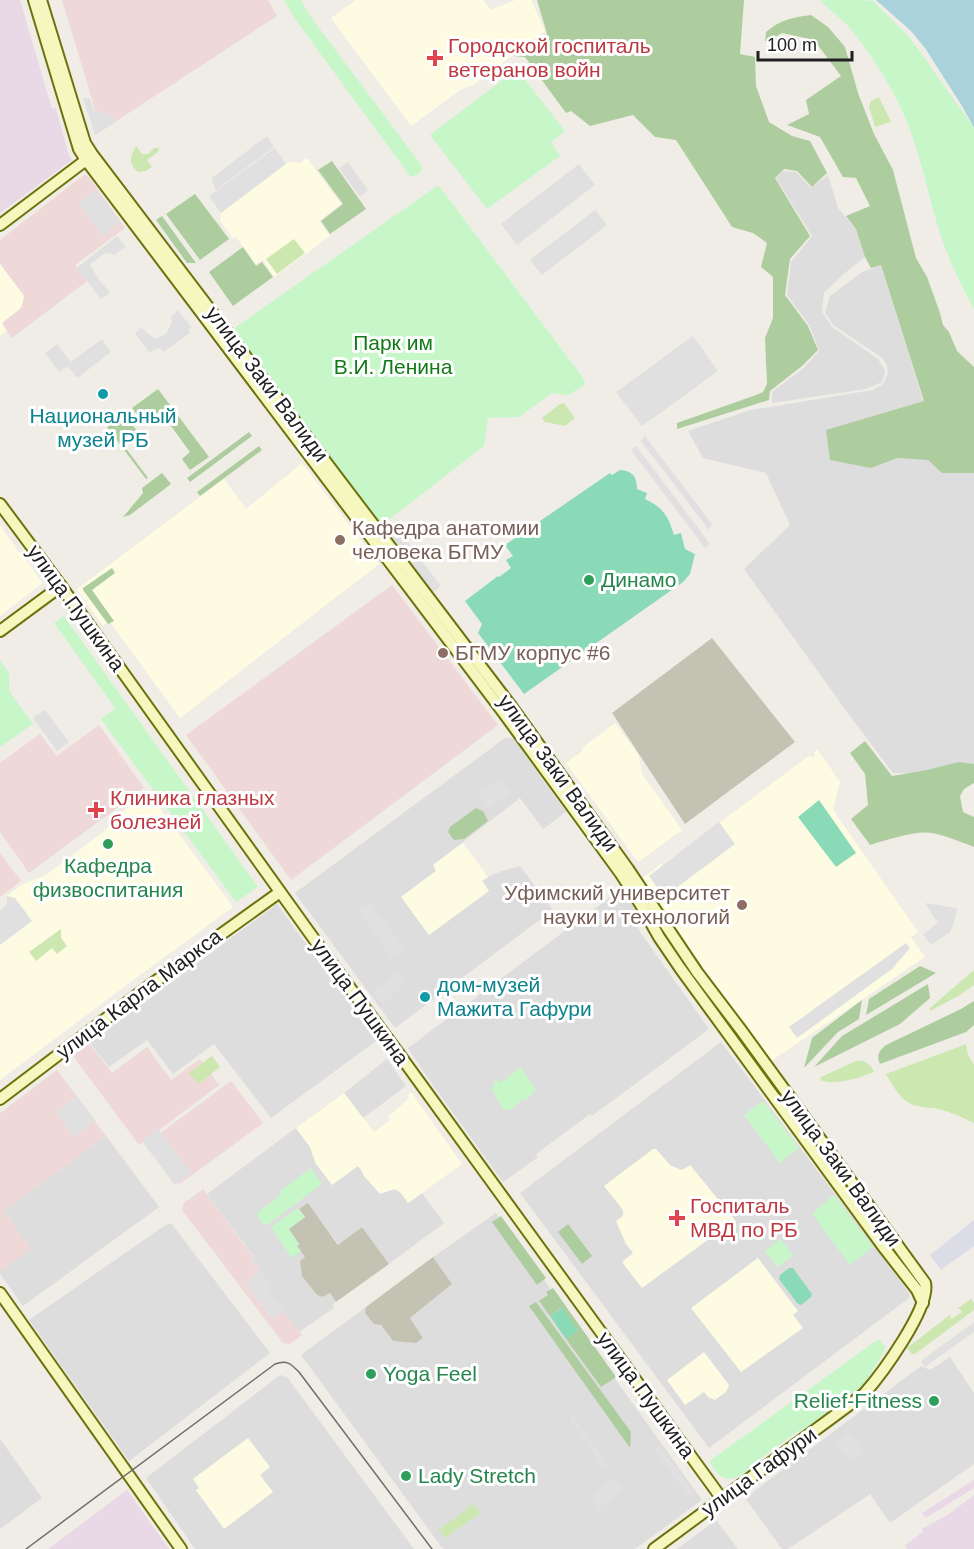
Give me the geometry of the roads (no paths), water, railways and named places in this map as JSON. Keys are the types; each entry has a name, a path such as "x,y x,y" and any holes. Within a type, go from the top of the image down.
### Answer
{"main road":[{"name":"улица Заки Валиди","path":"34,0 79,148 89,157 511,706 653,905 697,972 924,1280 927,1291 919,1312 900,1344 864,1394"},
{"name":"улица Заки Валиди","path":"41,0 89,157"},
{"path":"0,225 89,157"},
{"name":"улица Пушкина","path":"0,504 722,1499"},
{"path":"0,631 61,586"},
{"name":"улица Карла Маркса","path":"0,1099 149,986 280,892"},
{"path":"0,1293 181,1549"},
{"name":"улица Гафури","path":"654,1549 864,1394"}],"water":[{"path":"876,0 974,0 974,128 925,48 911,31"}],"tram line":[{"path":"26,1549 275,1364 283,1362 291,1364 299,1372 432,1549"}],"place":[{"name":"Городской госпиталь ветеранов войн","path":"435,58"},
{"name":"Национальный музей РБ","path":"103,394"},
{"name":"Кафедра анатомии человека БГМУ","path":"340,540"},
{"name":"Динамо","path":"589,580"},
{"name":"БГМУ корпус #6","path":"443,653"},
{"name":"Клиника глазных болезней","path":"96,810"},
{"name":"Кафедра физвоспитания","path":"108,844"},
{"name":"Уфимский университет науки и технологий","path":"742,905"},
{"name":"дом-музей Мажита Гафури","path":"425,997"},
{"name":"Госпиталь МВД по РБ","path":"677,1218"},
{"name":"Yoga Feel","path":"371,1374"},
{"name":"Relief-Fitness","path":"934,1401"},
{"name":"Lady Stretch","path":"406,1476"}],"park label":[{"name":"Парк им В.И. Ленина","path":"393,355"}]}
